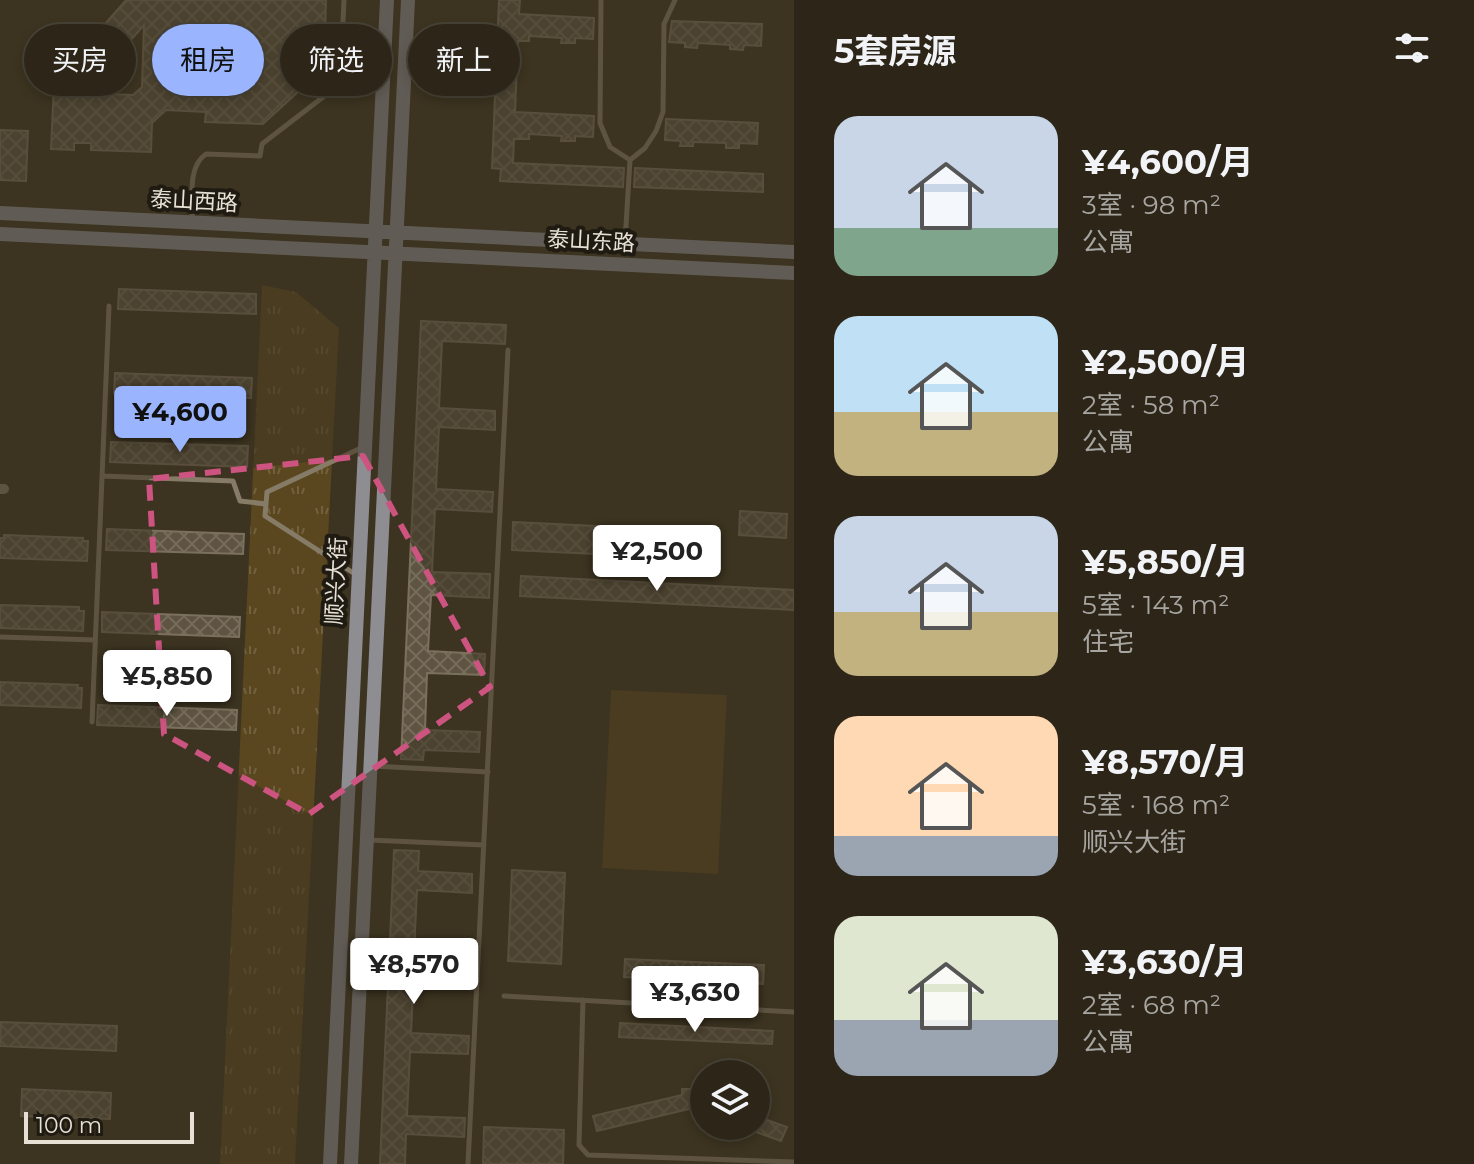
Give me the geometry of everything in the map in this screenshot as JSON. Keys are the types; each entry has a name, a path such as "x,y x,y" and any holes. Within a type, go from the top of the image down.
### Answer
{"main road":[{"name":"顺兴大街","path":"351,1164 370,766 386,232 387,0"},
{"name":"顺兴大街","path":"330,1164 365,446 408,0"},
{"name":"泰山西路","path":"0,213 386,232"},
{"name":"泰山东路","path":"386,232 794,252"},
{"name":"泰山西路","path":"0,234 385,253"},
{"name":"泰山东路","path":"385,253 794,273"}],"lane":[{"path":"192,222 194,167 200,158 206,154 260,156 262,144 340,84 344,0"},
{"path":"601,0 600,123 610,147 630,160"},
{"path":"625,244 630,160 645,148 663,112 664,24 675,0"},
{"path":"92,722 109,306"},
{"path":"468,1164 508,350"},
{"path":"359,576 265,516 267,492 365,446"},
{"path":"102,476 233,481 240,501 266,504"},
{"path":"0,637 95,640"},
{"path":"370,766 488,772"},
{"path":"367,840 484,845"},
{"path":"504,996 794,1012"},
{"path":"583,1000 579,1145 588,1155 687,1161 794,1162"}],"highlighted area":[{"path":"363,456 490,687 309,814 164,734 149,479"}],"green space":[{"path":"262,285 296,292 339,328 295,1164 220,1164"},
{"path":"611,690 727,695 718,874 602,868"}],"building":[{"path":"126,0 326,0 325,24 280,24 280,96 294,96 263,124 205,122 206,112 166,110 152,123 151,152 91,150 91,143 74,143 74,150 51,149 53,96 136,96 142,87 144,25 136,34 136,24 105,24"},
{"path":"499,0 520,0 519,14 594,18 593,39 575,38 575,43 561,43 562,38 529,36 529,41 520,41 520,24 498,24"},
{"path":"672,21 762,24 761,46 744,45 743,50 730,49 730,45 698,43 697,48 685,47 685,43 669,42"},
{"path":"495,96 516,96 515,112 594,116 593,137 575,136 575,141 561,141 562,136 529,134 529,139 514,139 513,163 624,168 623,187 500,181 501,169 492,168"},
{"path":"666,119 758,123 757,144 739,143 739,148 726,148 726,143 693,142 693,146 680,146 681,141 665,140"},
{"path":"0,130 28,131 26,181 0,180"},
{"path":"635,168 763,174 763,192 634,187"},
{"path":"119,289 256,294 256,314 118,309"},
{"path":"421,321 506,325 505,344 442,341 439,408 495,411 495,430 439,427 436,489 493,492 492,512 435,509 432,572 490,574 489,598 431,595 428,651 485,654 484,675 427,673 425,730 480,732 479,752 424,750 423,760 401,759"},
{"path":"115,373 252,378 251,398 114,393"},
{"path":"111,442 248,446 247,467 110,462"},
{"path":"740,511 787,514 786,538 739,535"},
{"path":"513,522 617,527 616,555 512,550"},
{"path":"107,529 244,534 243,554 106,550"},
{"path":"4,535 83,538 83,541 88,541 87,561 0,558 0,538"},
{"path":"521,576 794,590 794,610 520,596"},
{"path":"0,605 79,607 79,611 84,611 83,631 0,628"},
{"path":"102,612 240,617 239,637 102,632"},
{"path":"0,682 78,685 77,688 82,688 81,708 0,705"},
{"path":"98,705 237,710 236,730 97,725"},
{"path":"394,850 419,851 418,871 472,874 472,893 417,890 414,952 471,955 470,974 414,972 411,1033 469,1036 468,1054 410,1052 407,1116 465,1118 464,1137 406,1134 405,1164 380,1164"},
{"path":"512,870 565,873 561,964 508,961"},
{"path":"625,959 764,965 763,984 624,977"},
{"path":"1,1022 117,1026 116,1051 0,1046"},
{"path":"620,1023 773,1031 772,1044 619,1037"},
{"path":"22,1089 111,1093 110,1119 21,1116"},
{"path":"682,1089 690,1089 690,1109 597,1131 593,1116 682,1095"},
{"path":"770,1121 787,1127 781,1141 770,1137"},
{"path":"484,1127 564,1130 563,1164 483,1164"}]}
